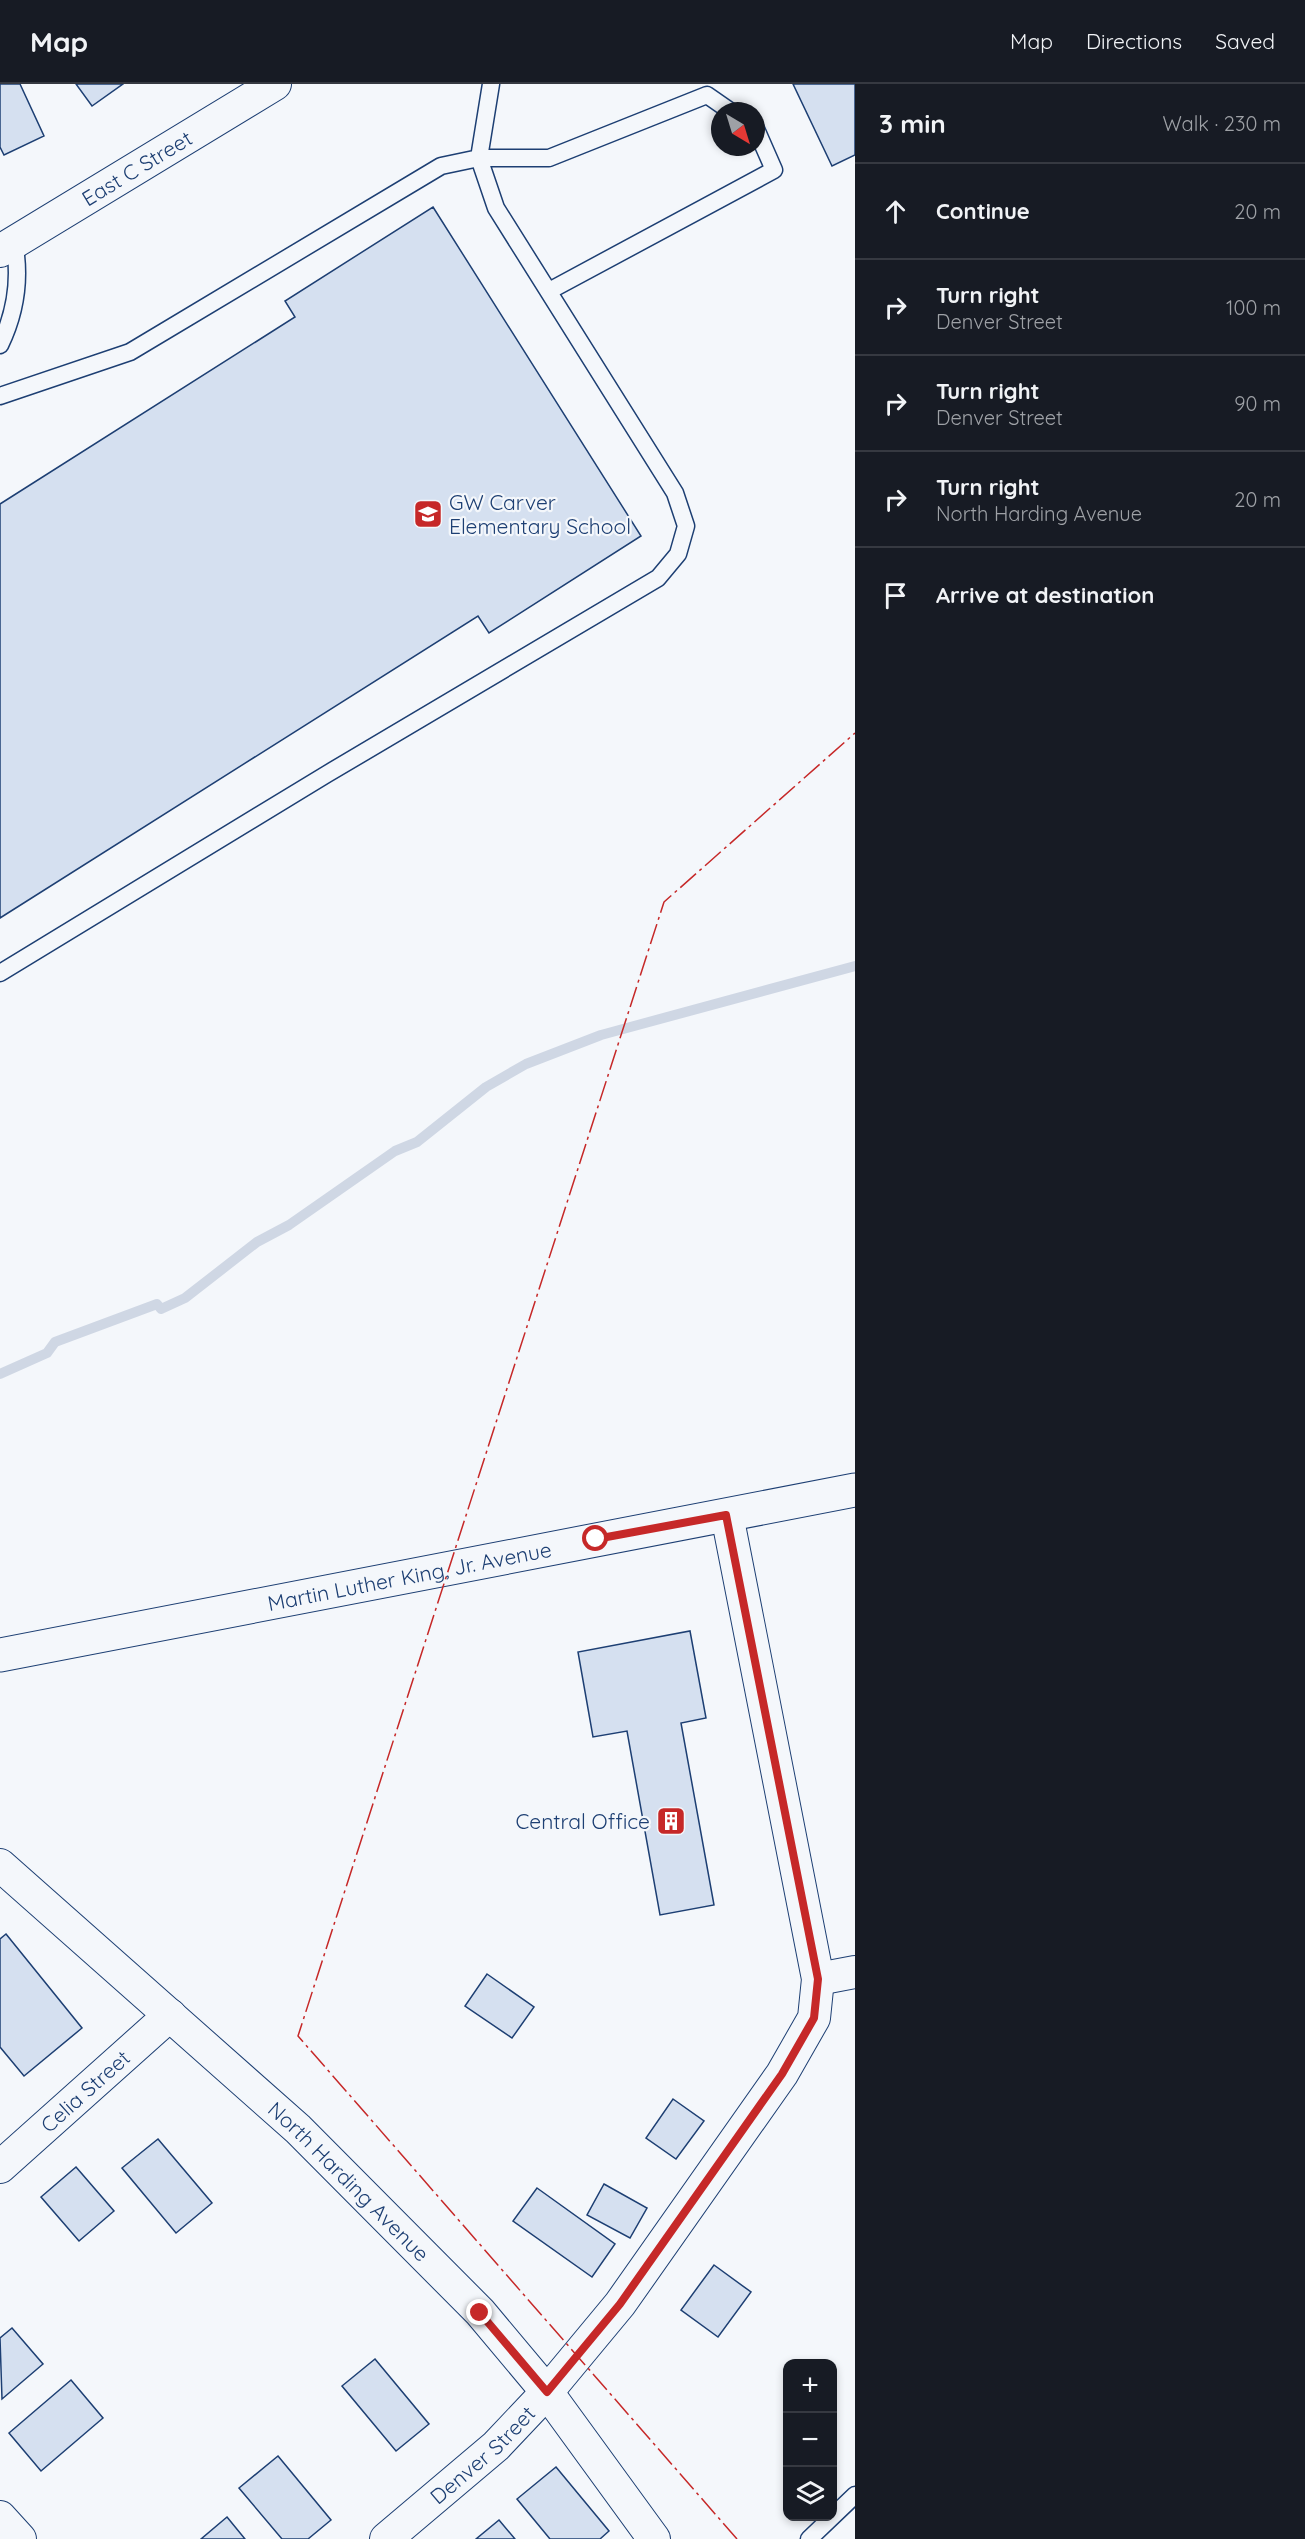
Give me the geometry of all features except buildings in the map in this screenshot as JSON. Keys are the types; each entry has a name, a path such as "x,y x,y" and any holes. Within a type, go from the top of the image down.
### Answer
{"main road":[{"name":"Martin Luther King, Jr. Avenue","path":"0,1655 855,1490"}],"street":[{"name":"East C Street","path":"7,247 275,84"},
{"name":"Denver Street","path":"386,2539 496,2446 547,2392 620,2304 782,2074 814,2018 818,1979 726,1515"},
{"name":"North Harding Avenue","path":"0,1865 306,2137 480,2313 547,2392 654,2539"},
{"path":"818,1979 855,1972"},
{"name":"Celia Street","path":"0,2167 171,2015"},
{"path":"0,2517 21,2539"}],"lane":[{"path":"0,973 337,768 658,578 678,554 686,526 675,493 496,208 479,158 491,84"},
{"path":"0,396 130,352 441,166 479,158 549,158 707,95 717,102"},
{"path":"549,291 774,170 765,150"},
{"path":"0,345 14,308 19,266 7,247"},
{"path":"809,2539 855,2496"}],"waterway":[{"path":"0,1374 47,1353 55,1342 157,1304 161,1309 185,1298 257,1242 289,1225 395,1151 417,1142 486,1087 526,1064 601,1035 855,966"}],"power":[{"path":"737,2539 298,2036 664,902 855,733"}],"place":[{"name":"GW Carver Elementary School","path":"428,514"},
{"name":"Central Office","path":"671,1821"}],"route":[{"path":"480,2313 547,2392 620,2304 782,2074 814,2018 818,1979 726,1515 596,1539"}]}
